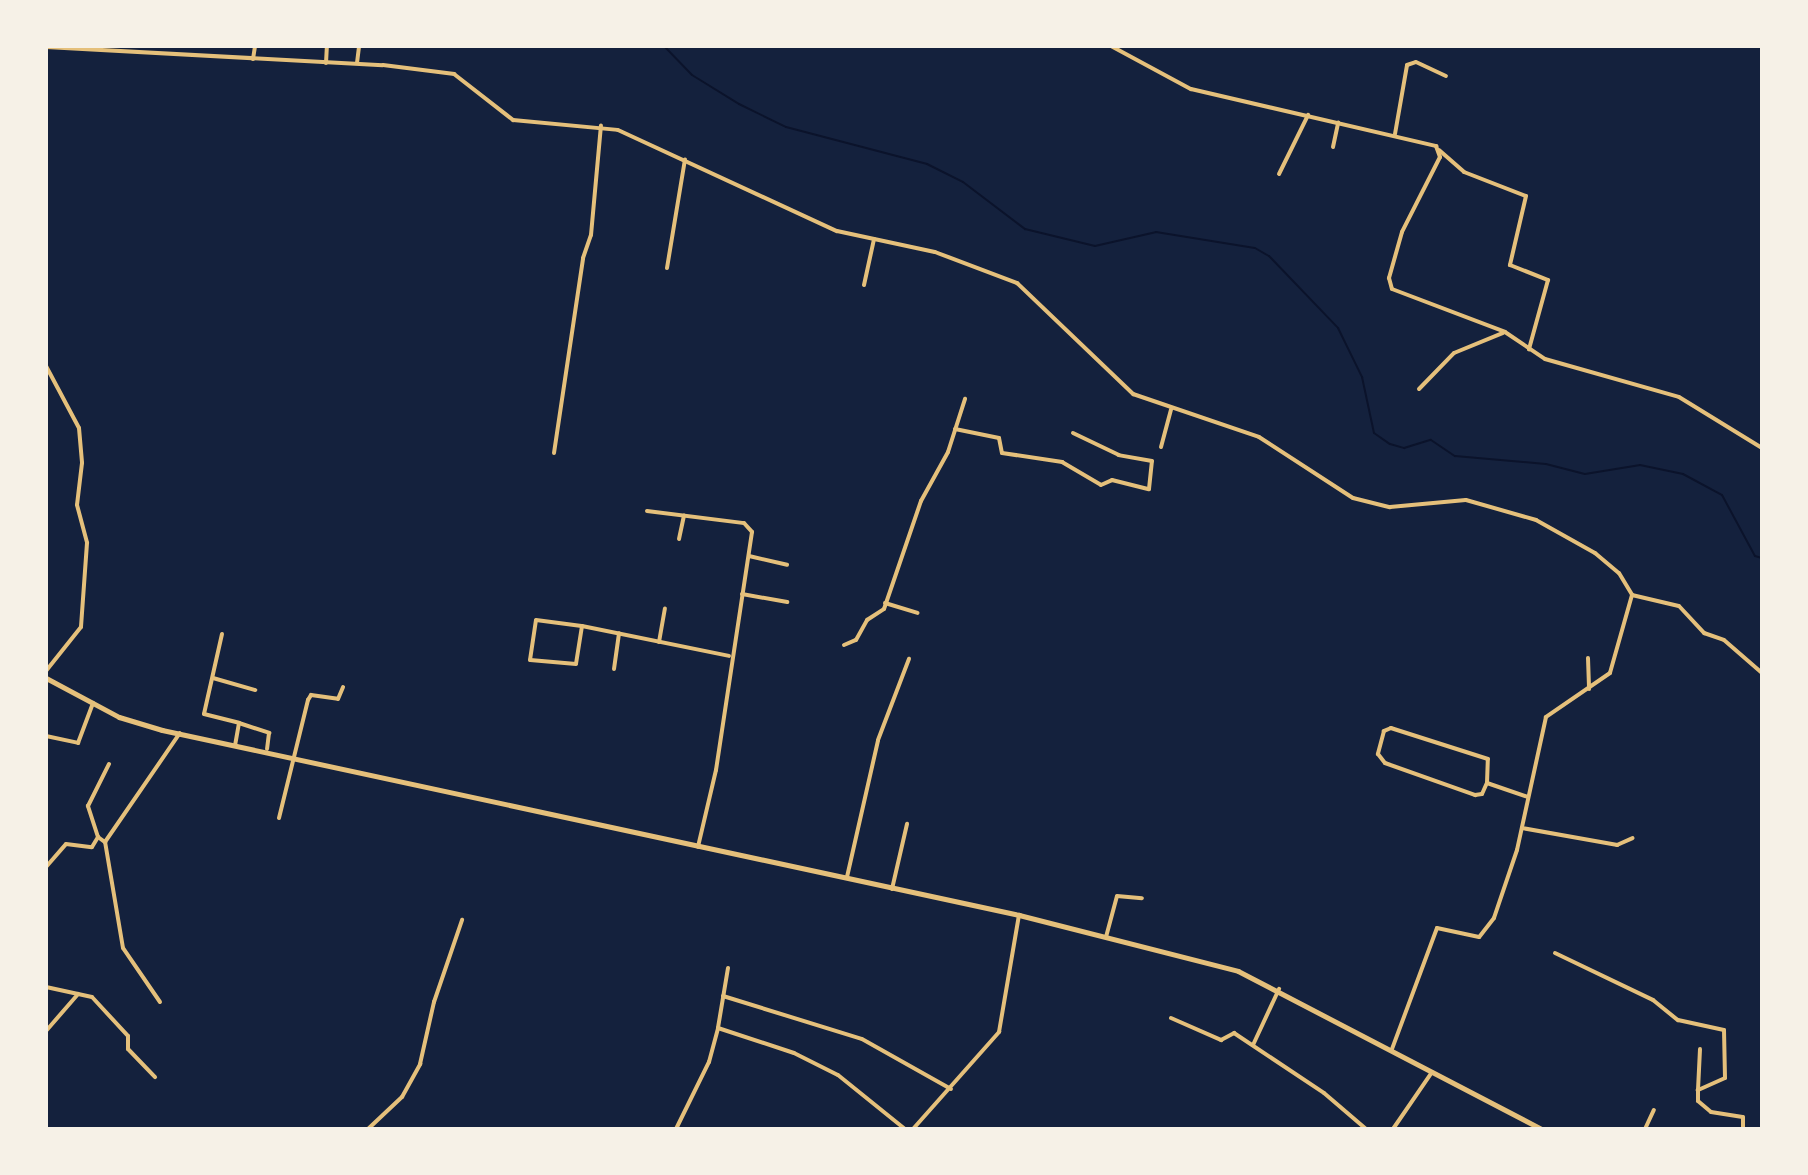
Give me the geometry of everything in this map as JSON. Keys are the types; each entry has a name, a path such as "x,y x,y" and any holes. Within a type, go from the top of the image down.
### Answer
{"street":[{"path":"253,59 255,46"},
{"path":"326,63 327,46"},
{"path":"357,64 359,46"},
{"path":"1111,46 1191,89 1395,134 1439,150 1464,172 1526,196 1510,265 1548,280 1529,349"},
{"path":"46,47 138,48 454,74 513,120 601,125 685,159 837,231 947,256 1017,283 1124,386 1171,409 1250,432 1330,486 1365,502 1412,507 1464,499 1536,520 1595,553 1619,573 1632,595 1682,608 1704,633 1724,640 1762,673"},
{"path":"1395,134 1407,65 1416,62 1446,76"},
{"path":"1279,174 1308,115"},
{"path":"1333,147 1338,123"},
{"path":"554,453 583,258 591,235 601,125"},
{"path":"1439,150 1437,165 1402,232 1389,285 1420,304 1505,332 1559,364 1679,397 1762,448"},
{"path":"667,268 685,159"},
{"path":"864,285 874,239"},
{"path":"1419,389 1454,353 1505,332"},
{"path":"46,366 79,428 82,463 77,505 87,543 81,627 46,671"},
{"path":"844,645 856,640 885,603 921,501 955,429 965,399"},
{"path":"1161,447 1171,409"},
{"path":"955,429 999,438 1002,453 1062,462 1101,485 1112,480 1149,489 1152,461 1109,451 1073,433"},
{"path":"647,511 750,526 749,556 729,656 716,770 698,847"},
{"path":"679,539 684,516"},
{"path":"749,556 787,565"},
{"path":"742,594 787,602"},
{"path":"1392,1049 1420,986 1435,931 1445,926 1473,937 1486,932 1503,895 1522,828 1544,721 1610,673 1632,595"},
{"path":"885,603 917,613"},
{"path":"659,642 665,609"},
{"path":"582,626 576,664 530,660 534,621 582,626 729,656"},
{"path":"614,669 619,633"},
{"path":"222,634 204,714 269,733 267,749"},
{"path":"1588,658 1589,689"},
{"path":"846,879 855,825 873,777 878,740 909,659"},
{"path":"46,678 119,717 180,733 235,746 295,755 698,847 1019,915 1238,971 1279,989 1542,1129"},
{"path":"213,678 255,690"},
{"path":"279,818 311,695 338,699 343,687"},
{"path":"46,736 78,743 93,703"},
{"path":"235,746 239,723"},
{"path":"1391,728 1488,759 1487,783 1482,794 1475,795 1385,763 1378,754 1384,731 1391,728"},
{"path":"160,1002 123,948 105,842 180,733"},
{"path":"105,842 98,837 88,806 109,764"},
{"path":"1487,783 1530,798"},
{"path":"892,889 907,824"},
{"path":"1522,828 1617,845 1633,838"},
{"path":"46,867 65,845 92,847 98,837"},
{"path":"1106,937 1117,896 1142,898"},
{"path":"913,1129 999,1032 1019,915"},
{"path":"368,1129 402,1097 420,1064 434,1002 462,920"},
{"path":"1555,953 1653,1000 1678,1020 1724,1030 1725,1078 1698,1090"},
{"path":"676,1129 709,1062 728,968"},
{"path":"46,987 78,993 105,1009 130,1038 130,1052 155,1077"},
{"path":"1253,1045 1279,989"},
{"path":"46,1031 71,1008 78,993"},
{"path":"723,996 862,1039 951,1089"},
{"path":"1171,1018 1221,1040 1234,1033 1324,1093 1366,1129"},
{"path":"718,1028 815,1062 905,1129"},
{"path":"1700,1049 1700,1105 1743,1117 1743,1129"},
{"path":"1393,1129 1433,1070"},
{"path":"1645,1129 1654,1110"}],"waterway":[{"path":"664,46 692,75 739,104 786,127 927,164 963,182 1025,229 1095,246 1156,232 1255,248 1269,256 1338,328 1362,377 1374,433 1390,444 1404,448 1431,440 1455,456 1546,464 1585,474 1640,465 1683,474 1722,495 1755,556 1762,558"}]}
